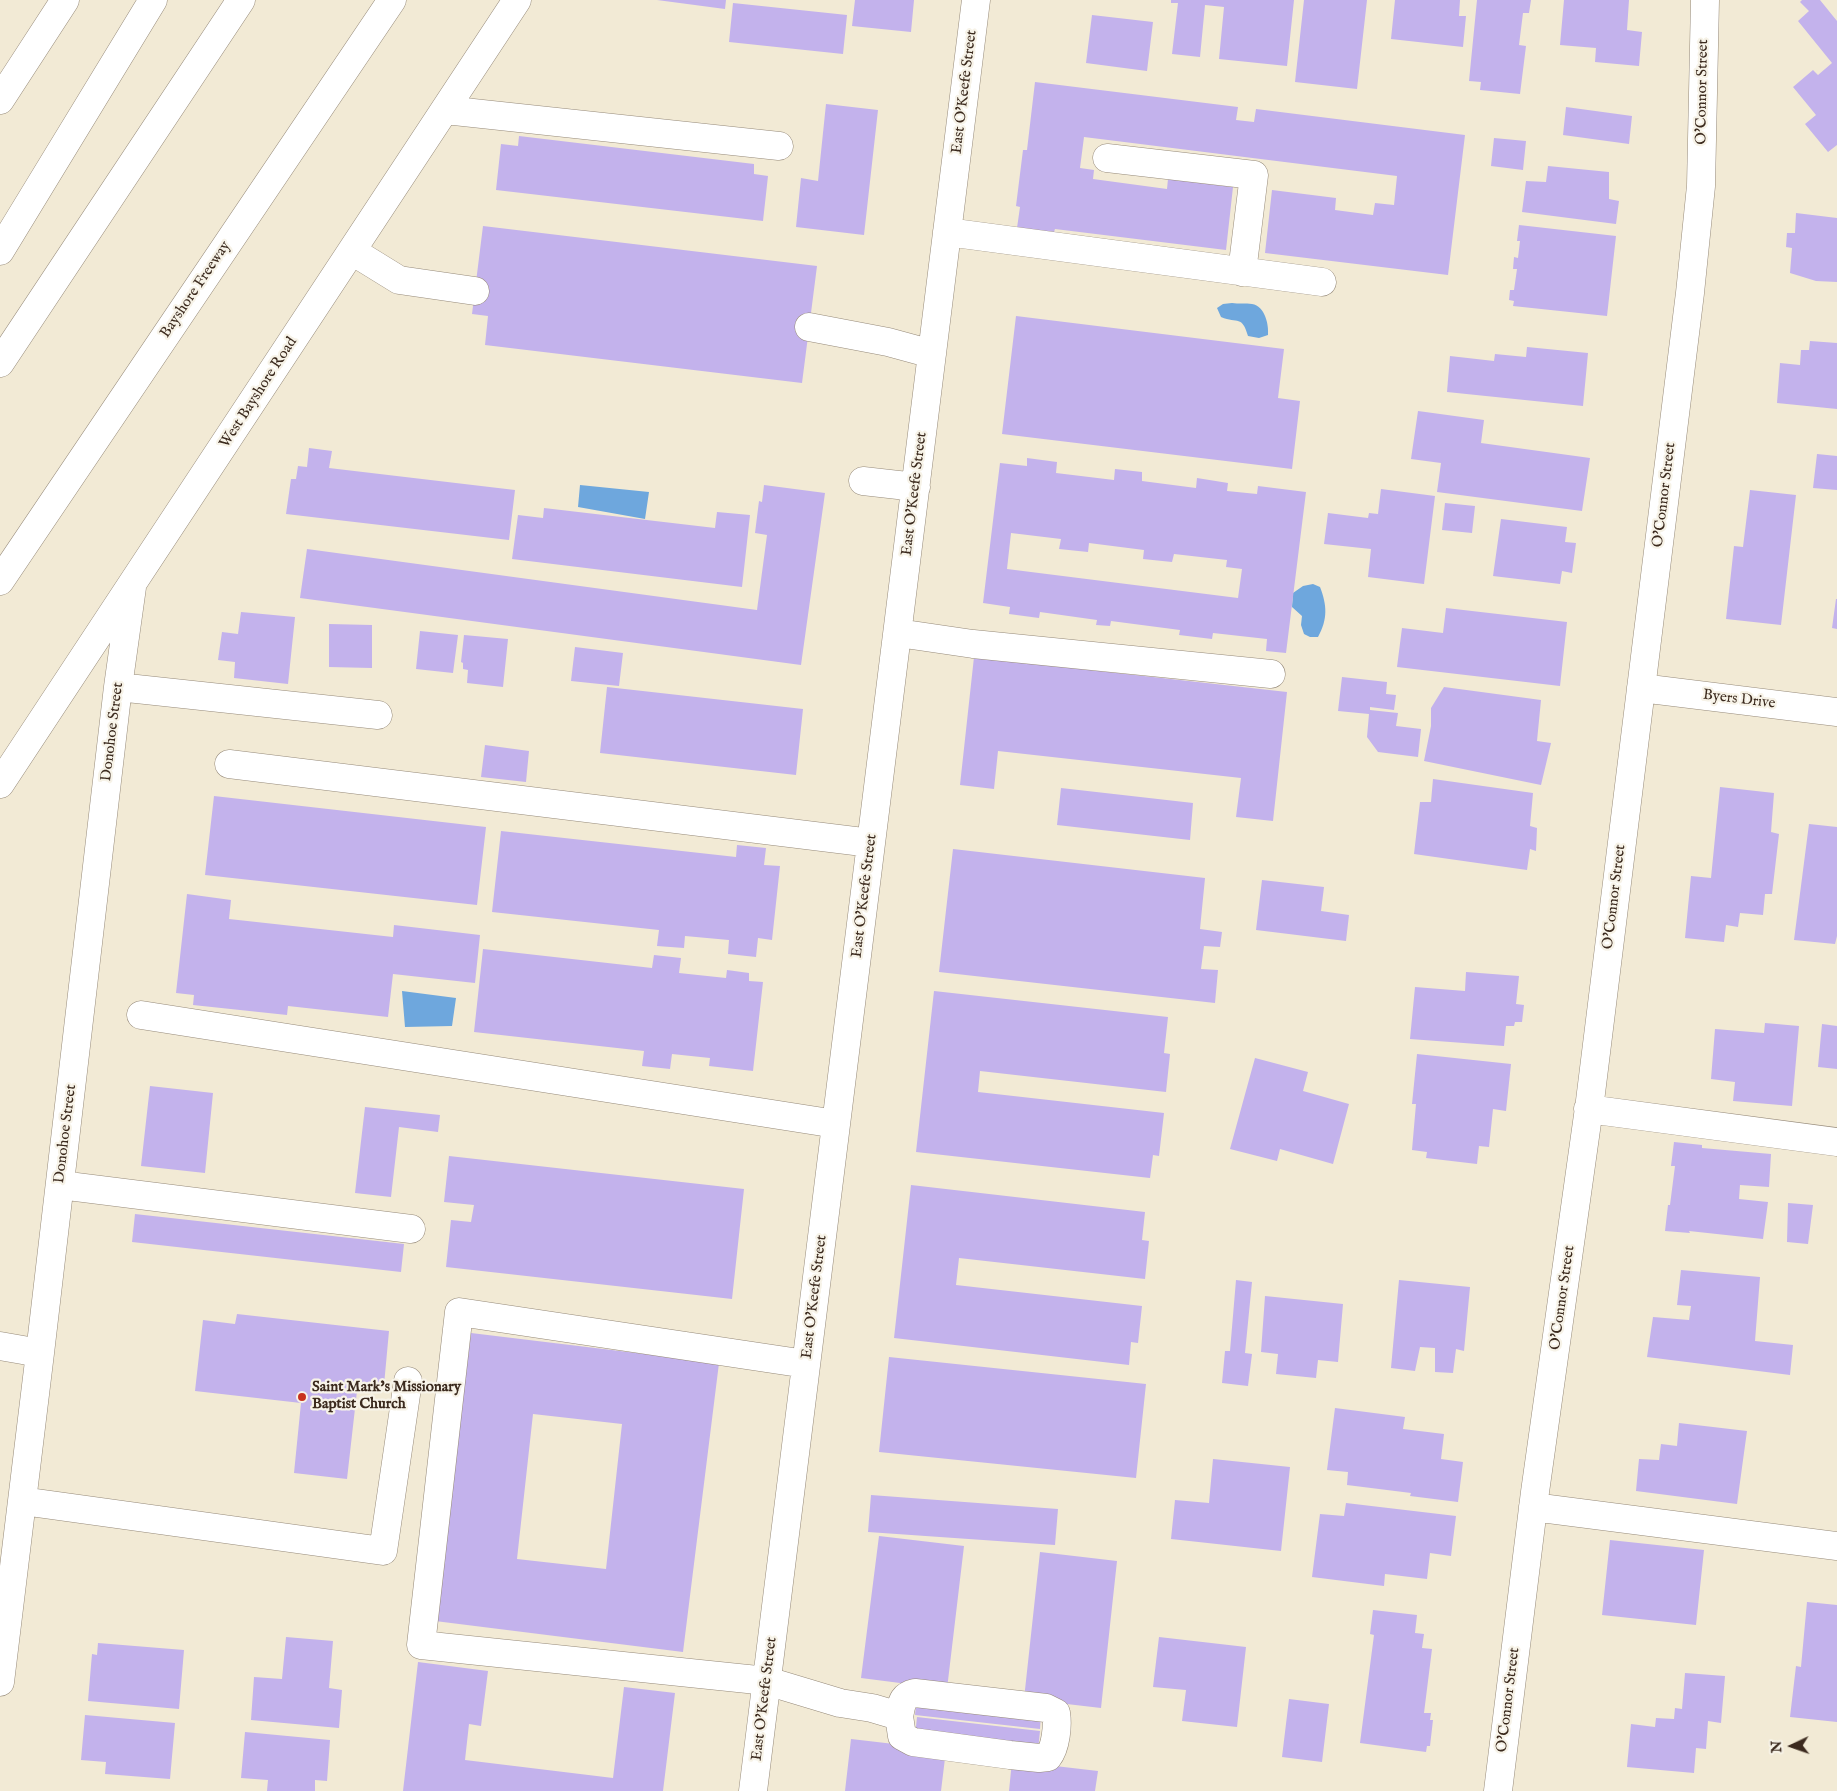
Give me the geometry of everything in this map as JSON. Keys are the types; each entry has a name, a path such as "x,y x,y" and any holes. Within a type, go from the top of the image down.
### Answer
{"main road":[{"path":"0,251 153,0"},
{"path":"0,363 240,0"},
{"name":"Bayshore Freeway","path":"0,581 392,0"},
{"name":"West Bayshore Road","path":"0,784 132,587 517,0"},
{"name":"East O'Keefe Street","path":"753,1791 976,0"},
{"name":"O'Connor Street","path":"1498,1791 1533,1508 1577,1199 1688,316 1701,186 1706,0"},
{"path":"0,100 63,1"},
{"path":"444,110 779,146"},
{"path":"1107,158 1254,175 1242,272"},
{"path":"947,232 1322,282"},
{"path":"352,251 399,280 475,291"},
{"path":"809,327 888,342 932,354"},
{"path":"862,481 916,487"},
{"name":"Donohoe Street","path":"0,1682 118,687 132,587"},
{"path":"898,633 973,644 1271,674"},
{"path":"118,687 378,715"},
{"name":"Byers Drive","path":"1641,688 1837,712"},
{"path":"229,764 871,843"},
{"path":"141,1014 836,1124"},
{"path":"1588,1109 1837,1142"},
{"path":"60,1186 411,1229"},
{"path":"806,1364 459,1312 421,1645 767,1681 840,1703 872,1708 900,1716"},
{"path":"0,1346 40,1353"},
{"path":"22,1501 383,1551 408,1381"},
{"path":"1533,1508 1837,1546"},
{"path":"915,1693 1046,1708 1056,1713 1057,1720 1052,1753 1048,1757 1039,1758 913,1742 902,1736 900,1716 904,1697 907,1694 915,1693"}],"water":[{"path":"1223,304 1252,304 1260,308 1267,321 1268,335 1259,338 1248,336 1244,325 1239,321 1221,317 1217,308"},
{"path":"580,485 649,492 645,519 578,507"},
{"path":"1313,584 1320,587 1325,606 1324,624 1318,637 1310,637 1304,634 1301,625 1302,616 1292,607 1293,593 1303,586"},
{"path":"402,991 456,998 452,1026 405,1027"}],"building":[{"path":"657,0 726,0 725,9"},
{"path":"855,0 914,0 911,32 852,26"},
{"path":"1171,0 1294,0 1287,66 1219,59 1224,7 1205,5 1200,57 1172,54 1178,3 1171,3"},
{"path":"1304,0 1367,0 1357,89 1295,82"},
{"path":"1395,0 1460,0 1459,16 1466,16 1463,47 1391,39"},
{"path":"1477,0 1531,0 1529,13 1523,13 1519,45 1526,46 1520,94 1480,90 1481,82 1469,81"},
{"path":"1564,0 1629,0 1627,30 1642,32 1639,66 1595,62 1596,48 1560,45"},
{"path":"1802,0 1820,0 1837,21 1837,145 1828,152 1805,124 1816,115 1793,87 1813,70 1818,75 1832,63 1798,21 1809,11 1800,2"},
{"path":"733,3 847,15 843,54 729,42"},
{"path":"1092,15 1153,22 1147,71 1086,63"},
{"path":"1035,82 1238,107 1236,120 1254,122 1256,109 1465,135 1448,275 1265,253 1272,190 1336,198 1335,210 1373,215 1375,203 1394,205 1397,176 1084,137 1080,168 1094,170 1093,179 1167,189 1168,179 1233,187 1226,250 1055,229 1054,232 1017,228 1020,207 1016,206 1023,150 1027,150"},
{"path":"826,104 878,110 864,235 796,227 801,178 818,181"},
{"path":"1566,107 1632,116 1629,144 1563,135"},
{"path":"519,136 754,164 754,174 768,176 763,221 496,190 501,144 518,146"},
{"path":"1494,138 1526,141 1523,170 1491,166"},
{"path":"1548,166 1609,172 1609,199 1619,201 1616,224 1522,212 1526,181 1546,182"},
{"path":"1796,213 1837,218 1837,282 1816,281 1790,273 1792,248 1786,247 1787,233 1795,233"},
{"path":"1519,225 1616,236 1607,316 1513,306 1514,301 1509,300 1510,290 1514,290 1517,269 1513,269 1514,257 1518,258 1520,241 1517,241"},
{"path":"483,226 817,266 802,383 485,345 488,316 472,314"},
{"path":"1016,316 1284,349 1278,398 1300,401 1292,469 1002,434"},
{"path":"1810,341 1837,343 1837,409 1777,403 1780,363 1800,365 1801,350 1809,350"},
{"path":"1527,347 1588,353 1583,406 1447,392 1450,356 1494,361 1495,354 1526,357"},
{"path":"1418,411 1484,420 1481,443 1590,458 1582,511 1437,492 1441,463 1411,459"},
{"path":"309,448 332,451 329,468 515,490 509,540 286,514 291,479 296,479 298,466 307,467"},
{"path":"1817,454 1837,456 1837,490 1813,488"},
{"path":"1027,458 1057,462 1056,473 1114,480 1115,469 1142,472 1142,481 1196,488 1197,478 1228,483 1227,491 1257,494 1258,486 1306,492 1286,653 1266,651 1267,639 1213,633 1212,639 1179,635 1180,630 1111,621 1110,626 1096,625 1097,620 1040,612 1039,618 1009,614 1010,607 983,603 1000,463 1027,466","holes":["1011,533 1061,539 1059,549 1088,552 1089,543 1144,550 1143,559 1172,562 1174,554 1227,560 1226,567 1242,569 1238,598 1007,569"]},
{"path":"764,485 825,493 801,665 300,598 307,549 757,610 767,535 755,533 759,501 762,502"},
{"path":"1381,489 1435,496 1424,584 1368,577 1371,549 1324,544 1328,513 1368,518 1369,513 1378,514"},
{"path":"1750,490 1796,495 1781,625 1726,619 1734,546 1743,547"},
{"path":"1445,503 1475,506 1472,533 1442,530"},
{"path":"544,508 715,528 717,512 750,515 742,587 512,559 518,515 543,518"},
{"path":"1501,519 1567,527 1565,542 1576,543 1572,573 1562,571 1560,584 1493,576"},
{"path":"1837,599 1837,629 1832,628"},
{"path":"1446,608 1567,622 1560,686 1397,667 1402,628 1443,633"},
{"path":"241,612 295,617 288,684 234,678 235,662 218,660 222,632 238,634"},
{"path":"329,624 372,625 372,668 329,667"},
{"path":"420,631 458,635 453,673 416,669"},
{"path":"464,635 508,639 503,687 467,683 468,670 463,669 463,663 461,662"},
{"path":"575,647 623,653 619,686 571,681"},
{"path":"974,657 1287,692 1273,821 1236,817 1241,778 998,751 994,789 960,785"},
{"path":"1342,677 1387,682 1386,694 1396,695 1394,710 1370,707 1370,710 1398,713 1396,726 1421,729 1418,757 1378,752 1367,737 1369,714 1338,711"},
{"path":"607,687 803,709 796,775 600,753"},
{"path":"1444,687 1541,700 1537,741 1551,743 1541,785 1424,761 1431,726 1431,708"},
{"path":"485,745 529,751 526,782 481,777"},
{"path":"1433,779 1533,793 1530,826 1537,828 1536,851 1530,849 1527,870 1414,854 1420,802 1431,802"},
{"path":"1720,787 1774,793 1771,832 1779,834 1772,894 1765,894 1763,915 1740,913 1738,927 1726,925 1724,942 1685,938 1691,876 1711,878"},
{"path":"1061,788 1193,803 1190,840 1057,825"},
{"path":"214,796 486,827 477,905 205,875"},
{"path":"1809,824 1837,827 1837,936 1835,944 1794,940"},
{"path":"501,831 736,857 737,845 766,848 764,865 780,866 772,940 758,938 756,957 728,954 729,940 685,936 684,948 657,946 659,930 492,912"},
{"path":"953,849 1205,878 1200,929 1222,932 1220,947 1204,946 1201,969 1218,970 1215,1003 939,972"},
{"path":"1262,880 1324,887 1321,911 1349,915 1346,941 1256,930"},
{"path":"187,894 231,900 229,919 393,937 394,925 480,935 475,983 393,974 388,1017 288,1006 287,1015 193,1005 194,995 176,993"},
{"path":"483,949 652,968 654,955 681,958 679,973 726,978 727,970 749,973 749,981 763,982 753,1071 709,1066 710,1058 672,1054 670,1069 642,1066 644,1051 474,1032"},
{"path":"1466,972 1519,976 1516,1004 1524,1005 1522,1022 1515,1022 1514,1026 1506,1026 1504,1046 1410,1039 1415,987 1465,991"},
{"path":"934,991 1168,1017 1164,1053 1170,1054 1166,1092 980,1071 978,1092 1164,1113 1159,1156 1153,1155 1150,1178 916,1152"},
{"path":"1765,1023 1799,1026 1792,1106 1733,1101 1735,1082 1711,1079 1715,1029 1764,1033"},
{"path":"1822,1024 1837,1026 1837,1069 1818,1067"},
{"path":"1417,1054 1511,1064 1506,1111 1493,1109 1489,1147 1479,1146 1477,1164 1426,1158 1427,1152 1412,1150 1416,1104 1412,1104"},
{"path":"1255,1058 1308,1072 1303,1091 1349,1104 1333,1164 1280,1149 1277,1161 1230,1149"},
{"path":"150,1086 213,1093 205,1173 141,1166"},
{"path":"365,1107 440,1115 438,1132 399,1127 391,1197 355,1193"},
{"path":"1674,1142 1702,1145 1702,1148 1771,1154 1769,1187 1740,1185 1739,1199 1768,1202 1763,1239 1689,1231 1690,1233 1665,1231 1675,1166 1671,1166"},
{"path":"449,1156 744,1189 732,1299 446,1267 451,1220 471,1222 474,1205 444,1202"},
{"path":"911,1185 1145,1212 1142,1240 1149,1241 1145,1279 959,1258 956,1285 1142,1306 1138,1343 1131,1342 1129,1365 894,1338"},
{"path":"1788,1203 1813,1205 1808,1244 1787,1242"},
{"path":"135,1214 404,1244 401,1272 132,1242"},
{"path":"1681,1270 1760,1277 1755,1341 1793,1345 1790,1375 1647,1357 1653,1317 1689,1320 1691,1306 1677,1305"},
{"path":"1236,1280 1252,1282 1245,1353 1252,1354 1248,1386 1222,1383 1225,1351 1230,1351"},
{"path":"1399,1280 1470,1287 1464,1351 1456,1349 1453,1373 1435,1372 1435,1348 1420,1347 1415,1371 1391,1368"},
{"path":"1265,1296 1343,1304 1338,1362 1318,1360 1316,1378 1276,1374 1278,1354 1261,1352"},
{"name":"Saint Mark's Missionary Baptist Church","path":"237,1314 389,1331 384,1385 358,1382 347,1479 294,1473 301,1403 195,1391 203,1320 235,1324"},
{"path":"471,1333 719,1363 683,1652 435,1621","holes":["533,1414 622,1424 606,1569 517,1559"]},
{"path":"889,1357 1146,1384 1136,1478 879,1452"},
{"path":"1335,1408 1405,1417 1403,1429 1444,1434 1441,1459 1463,1462 1458,1502 1410,1496 1411,1493 1347,1485 1348,1472 1327,1470"},
{"path":"1679,1423 1747,1431 1737,1504 1636,1491 1639,1459 1659,1460 1661,1444 1677,1446"},
{"path":"1213,1459 1290,1467 1281,1551 1171,1539 1175,1500 1209,1503"},
{"path":"871,1495 1058,1509 1055,1545 868,1532"},
{"path":"1346,1503 1456,1516 1451,1556 1430,1553 1427,1579 1385,1574 1384,1586 1312,1577 1320,1514 1344,1516"},
{"path":"879,1536 964,1546 947,1689 861,1678"},
{"path":"1610,1540 1704,1550 1696,1625 1602,1615"},
{"path":"1040,1552 1117,1561 1101,1708 1024,1699"},
{"path":"1807,1602 1837,1605 1837,1722 1790,1717 1796,1666 1801,1667"},
{"path":"1373,1610 1417,1615 1415,1633 1424,1634 1422,1648 1432,1649 1424,1713 1431,1713 1430,1720 1433,1720 1430,1746 1427,1746 1426,1752 1360,1743 1374,1635 1370,1634"},
{"path":"286,1637 333,1641 329,1688 342,1690 339,1728 251,1720 254,1677 282,1679"},
{"path":"1159,1637 1246,1647 1237,1727 1182,1721 1186,1690 1153,1687"},
{"path":"98,1643 184,1650 179,1709 88,1701 92,1654 97,1655"},
{"path":"418,1662 488,1671 481,1726 469,1724 465,1760 613,1778 624,1687 675,1693 663,1791 403,1791"},
{"path":"1685,1673 1725,1676 1721,1723 1708,1721 1706,1749 1696,1748 1694,1773 1627,1767 1631,1724 1655,1727 1656,1718 1674,1719 1675,1708 1682,1709"},
{"path":"917,1697 1041,1711 1040,1729 915,1715"},
{"path":"1289,1699 1329,1704 1322,1762 1282,1757"},
{"path":"85,1715 175,1723 170,1779 105,1774 106,1762 81,1760"},
{"path":"917,1717 1040,1731 1038,1750 915,1736"},
{"path":"245,1732 330,1740 327,1781 315,1780 315,1791 267,1791 268,1780 241,1778"},
{"path":"851,1739 946,1750 941,1791 845,1791"},
{"path":"1012,1761 1098,1771 1095,1791 1009,1791"}],"place":[{"name":"Saint Mark's Missionary Baptist Church","path":"302,1397"}]}
